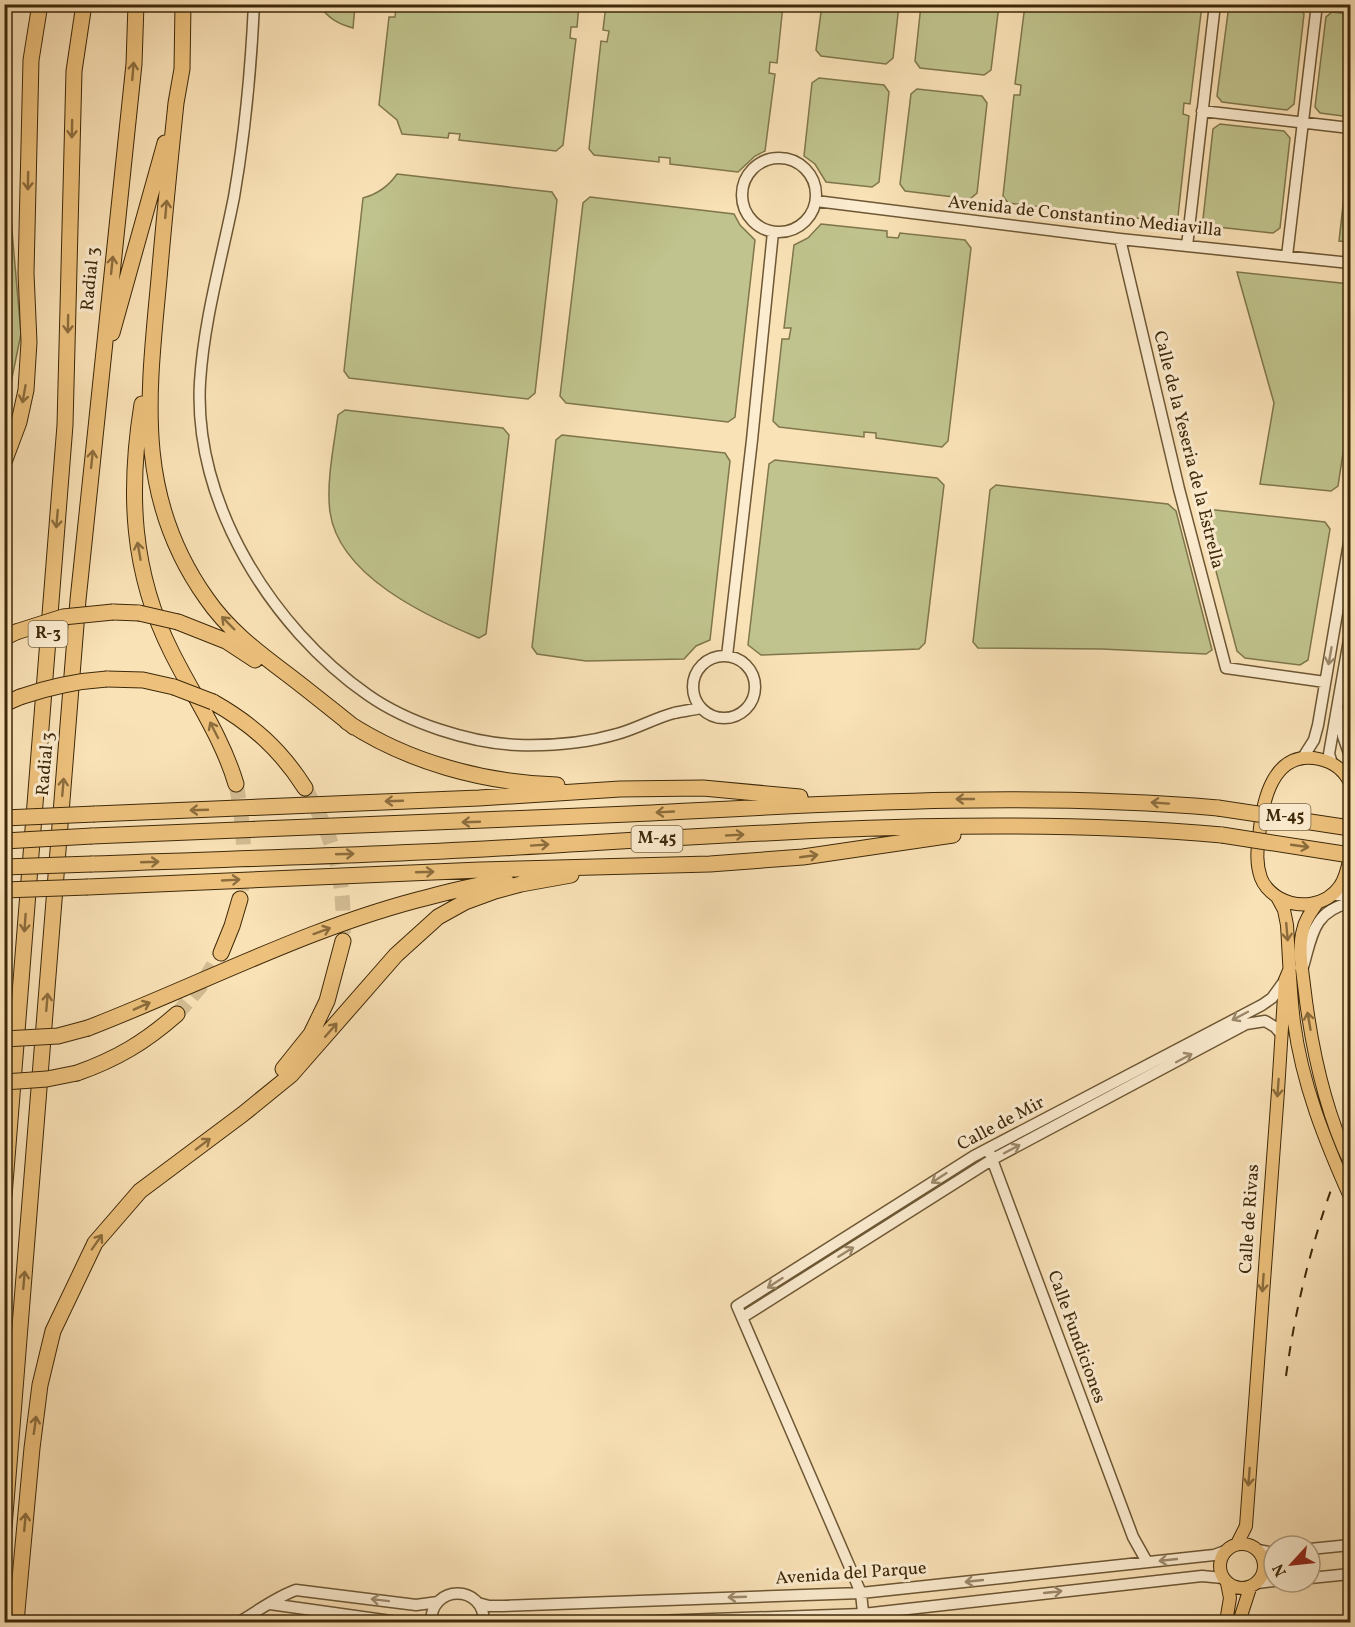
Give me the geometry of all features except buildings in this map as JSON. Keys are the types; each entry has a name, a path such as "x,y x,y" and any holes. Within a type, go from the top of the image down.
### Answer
{"highway":[{"path":"4,462 26,390 29,342 26,273 31,60 40,4"},
{"name":"Radial 3","path":"4,1196 65,425 74,71 84,4"},
{"name":"Radial 3","path":"4,1527 76,623 134,64 136,4"},
{"path":"183,4 182,69 176,102 154,330 149,432 159,501 182,561 207,600 250,645 354,727"},
{"path":"100,377 176,102"},
{"path":"154,330 135,447 133,483 141,563 151,606 171,652 229,760 236,784"},
{"path":"10,635 63,617 113,612 140,613 178,622 226,641 354,727 404,752 444,766 510,781 620,789"},
{"path":"4,704 20,696 79,681 143,680 174,687 213,702 236,715 260,733 291,766 305,788"},
{"path":"4,818 620,789 703,788 749,794 809,797 832,803"},
{"name":"M-45","path":"4,841 478,822 832,803 986,800 1157,803 1218,808 1350,828"},
{"name":"M-45","path":"4,867 484,849 903,827 1095,827 1156,830 1222,836 1350,855"},
{"path":"4,1039 58,1036 88,1028 259,955 403,903 484,883 667,866 803,857 960,834 974,827"},
{"path":"4,890 421,872 667,866"},
{"path":"16,1623 40,1385 53,1332 95,1242 140,1191 291,1075 396,955 413,937 438,917 465,902 495,891 571,875"},
{"path":"221,953 240,899"},
{"path":"243,1114 276,1078 311,1034 327,1001 343,941"},
{"path":"4,1082 47,1079 77,1073 123,1055 155,1033 177,1014"}],"main road":[{"path":"1302,759 1312,757 1332,763 1341,769 1350,781"},
{"name":"Calle de Rivas","path":"1237,1544 1246,1526 1281,1035 1292,973 1284,910 1277,897 1267,888 1258,869 1257,857 1263,803 1273,780 1290,763 1302,759"},
{"path":"1277,897 1299,905 1318,902 1340,887 1347,872 1350,855"},
{"path":"1318,902 1306,920 1292,973 1294,1022 1311,1097 1327,1145 1350,1197"},
{"path":"1292,973 1308,1021 1321,1080 1339,1139 1350,1163"},
{"path":"1226,1623 1230,1598 1220,1564 1225,1551 1237,1544 1248,1545 1258,1550 1264,1567 1262,1577 1254,1585 1239,1623"},
{"path":"1225,1580 1238,1588 1254,1585"}],"street":[{"path":"254,4 252,54 242,142 234,196 204,342 200,384 200,426 207,465 219,504 252,570 274,603 302,637 334,669 370,697 413,720 470,738 516,745 578,742 615,735 673,713 701,708"},
{"path":"1187,246 1215,4"},
{"path":"1287,256 1317,4"},
{"path":"1203,111 1350,128"},
{"path":"771,159 794,161 804,168 814,183 816,201 813,212 806,222 796,229 773,232 754,222 743,204 745,182 750,172 771,159"},
{"name":"Avenida de Constantino Mediavilla","path":"816,201 886,212 1350,263"},
{"path":"727,656 773,232"},
{"name":"Calle de la Yeseria de la Estrella","path":"1120,239 1179,489 1226,668 1325,681"},
{"path":"1302,759 1314,740 1350,537"},
{"path":"1332,763 1329,754 1339,702 1346,684 1350,634"},
{"path":"727,656 738,659 751,672 754,683 753,697 744,710 730,717 715,717 701,708 693,694 692,686 698,669 711,658 727,656"},
{"path":"673,713 693,694"},
{"path":"1339,702 1343,736 1350,756"},
{"path":"1330,895 1350,896"},
{"path":"1292,973 1319,921 1335,907 1350,903"},
{"name":"Calle de Mir","path":"740,1312 988,1148 1262,1005 1272,998 1292,973"},
{"name":"Calle de Mir","path":"740,1312 993,1159 1246,1024 1265,1021 1275,1027 1281,1035"},
{"name":"Calle Fundiciones","path":"988,1148 1133,1537 1147,1562"},
{"path":"740,1312 861,1593 863,1618"},
{"name":"Calle Fundiciones","path":"1132,1563 1133,1537"},
{"path":"1322,1548 1350,1545"},
{"path":"1258,1550 1262,1551"},
{"name":"Avenida del Parque","path":"438,1602 447,1596 458,1594 489,1606 502,1606 861,1593 1214,1555 1225,1551"},
{"path":"1322,1577 1350,1574"},
{"name":"Avenida del Parque","path":"624,1623 863,1618 1202,1576 1225,1580"},
{"path":"1254,1585 1262,1583"},
{"path":"239,1623 280,1596 296,1590 416,1605 438,1602"},
{"path":"431,1623 432,1611 438,1602"},
{"path":"478,1603 483,1613 484,1623"},
{"path":"270,1604 398,1623"}],"green space":[{"path":"1272,4 1299,7 1304,14 1294,104 1287,110 1222,102 1217,96 1229,5"},
{"path":"319,5 355,5 353,28 334,20"},
{"path":"391,5 579,5 577,27 571,27 570,38 576,39 563,145 556,151 459,140 460,134 449,133 448,138 402,134 397,120 379,105 389,17 395,17 396,6"},
{"path":"606,5 783,5 777,63 770,62 769,73 775,74 765,151 755,156 738,172 670,164 670,158 659,157 659,162 594,155 589,149 601,41 607,42 609,31 603,30"},
{"path":"822,5 899,5 893,58 886,64 821,56 816,50"},
{"path":"921,5 999,5 991,70 984,75 920,68 915,61"},
{"path":"1025,5 1202,5 1190,104 1184,103 1183,114 1189,116 1178,216 1171,222 1008,203 1003,196 1014,95 1020,95 1021,85 1015,84"},
{"path":"1332,12 1350,14 1350,117 1320,113 1315,107 1326,17"},
{"path":"819,78 884,85 889,92 879,182 872,187 826,182 815,164 804,156 812,83"},
{"path":"917,89 982,96 987,103 977,193 970,199 905,191 900,184 911,94"},
{"path":"1220,124 1284,131 1290,138 1280,228 1273,233 1208,226 1203,219 1213,129"},
{"path":"397,174 552,192 557,200 535,393 528,399 349,378 344,371 363,198 382,189"},
{"path":"1346,179 1350,180 1350,242 1339,241"},
{"path":"4,185 8,185 21,334 5,412"},
{"path":"590,197 734,214 740,225 755,240 735,417 728,422 566,403 560,396 583,203"},
{"path":"821,224 887,231 887,237 898,238 900,233 965,240 971,248 948,441 942,447 876,438 876,433 864,432 864,437 779,427 773,421 782,339 789,339 791,328 784,328 794,245 808,238"},
{"path":"1237,272 1350,284 1350,407 1338,486 1331,491 1260,484 1274,403"},
{"path":"345,410 503,428 509,435 486,634 479,638 411,605 388,591 350,556 337,535 329,501 331,464 338,415"},
{"path":"562,435 725,453 730,461 710,640 696,646 684,659 586,661 537,654 532,647 556,440"},
{"path":"775,460 937,478 944,485 925,643 919,649 761,655 748,645 769,464"},
{"path":"996,485 1168,504 1176,511 1212,650 1206,654 1102,649 978,648 973,642 990,490"},
{"path":"1206,509 1325,522 1330,529 1308,660 1300,665 1245,658 1237,651 1201,514"}],"tunnel":[{"path":"236,784 243,842 240,899"},
{"path":"305,788 324,826 336,862 342,899 343,941"},
{"path":"177,1014 200,987 221,953"}],"railway":[{"path":"1286,1376 1304,1280 1332,1187"}]}
